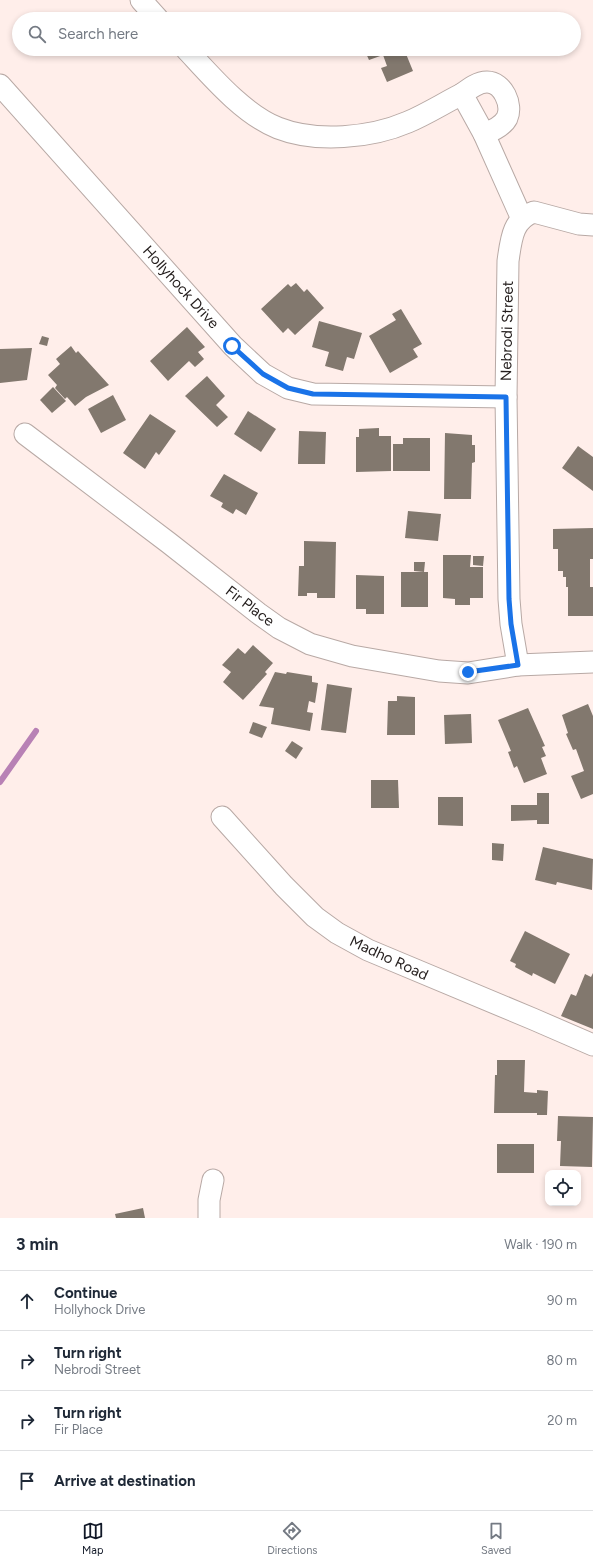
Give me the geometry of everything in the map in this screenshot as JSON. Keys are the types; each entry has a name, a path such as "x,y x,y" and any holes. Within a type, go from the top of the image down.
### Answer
{"street":[{"path":"141,0 152,12"},
{"path":"193,56 229,94 255,115 277,128 318,137 364,135 408,122 462,94 479,83 489,82 498,86 504,92 508,101 509,110 506,120 497,128 484,134"},
{"name":"Hollyhock Drive","path":"0,86 232,346 263,374 288,388 313,394 506,397"},
{"path":"462,94 484,134 522,219 527,214 534,212 579,224 593,225"},
{"name":"Nebrodi Street","path":"518,665 511,624 509,599 506,397 508,261 512,233 522,219"},
{"name":"Fir Place","path":"25,434 169,543 258,613 279,628 310,644 352,656 440,671 468,672 518,665 593,662"},
{"name":"Madho Road","path":"222,816 284,886 315,917 337,934 368,950 593,1045"},
{"path":"209,1218 209,1200 213,1180"}],"building":[{"path":"367,56 380,56 369,60"},
{"path":"383,56 407,56 413,71 387,82 381,68 387,66"},
{"path":"296,283 304,292 307,289 324,308 295,335 288,328 283,333 261,309 288,284 291,287"},
{"path":"401,309 422,344 413,349 418,357 390,373 369,336 396,320 392,314"},
{"path":"319,321 362,333 354,359 347,357 343,371 325,366 329,352 312,347"},
{"path":"187,327 205,347 198,352 204,359 195,367 189,361 168,381 150,361"},
{"path":"42,336 49,338 47,346 39,344"},
{"path":"71,346 76,353 78,351 109,385 86,397 75,406 67,397 65,399 55,388 57,385 48,375 60,364 56,359"},
{"path":"32,348 27,380 0,383 0,349"},
{"path":"207,376 225,396 216,405 228,417 217,427 185,396"},
{"path":"53,387 66,401 52,413 40,400"},
{"path":"113,395 126,420 101,433 88,409"},
{"path":"248,411 276,429 261,452 234,434"},
{"path":"150,414 176,431 159,455 156,452 145,469 123,453"},
{"path":"379,428 379,436 391,436 391,471 356,472 356,437 359,437 359,429"},
{"path":"299,431 326,432 325,464 298,464"},
{"path":"445,433 472,435 472,445 475,445 475,462 472,463 471,499 444,499"},
{"path":"403,438 430,438 430,471 393,471 393,444 403,444"},
{"path":"578,446 593,457 593,491 562,468"},
{"path":"224,474 258,493 246,515 236,509 233,514 221,507 223,503 210,496"},
{"path":"408,511 441,514 438,541 405,538"},
{"path":"593,528 593,559 590,559 590,587 593,587 593,616 568,616 568,587 566,587 566,577 563,577 563,571 558,571 558,549 553,549 553,529"},
{"path":"304,541 336,542 335,598 317,598 317,593 307,593 307,596 298,596 299,566 304,566"},
{"path":"443,555 471,555 470,567 483,567 483,598 470,598 470,605 455,605 455,599 443,598"},
{"path":"473,556 484,556 483,566 473,565"},
{"path":"414,562 425,562 424,572 414,571"},
{"path":"401,572 428,572 428,607 401,607"},
{"path":"356,575 384,576 384,614 366,614 366,609 356,609"},
{"path":"253,645 273,663 265,672 267,674 243,700 223,682 231,672 222,665 238,648 245,654"},
{"path":"275,672 286,674 287,672 312,676 312,682 318,683 315,703 309,701 307,712 313,713 310,731 271,724 274,708 259,706"},
{"path":"327,684 352,688 346,733 321,730"},
{"path":"397,696 415,697 415,735 387,735 388,701 397,701"},
{"path":"588,704 593,716 593,794 581,799 571,776 584,771 576,749 573,750 566,734 568,733 562,715"},
{"path":"528,708 545,746 542,747 546,756 541,758 547,774 524,783 517,766 514,768 508,752 511,751 498,720"},
{"path":"471,714 472,743 445,744 444,715"},
{"path":"253,722 267,727 262,738 249,733"},
{"path":"292,741 303,748 296,759 285,751"},
{"path":"371,780 398,780 399,808 371,808"},
{"path":"537,793 549,793 549,824 537,824 537,820 511,821 511,805 537,805"},
{"path":"438,797 463,797 463,826 438,825"},
{"path":"492,843 504,844 503,861 492,860"},
{"path":"543,847 593,859 592,890 557,882 556,885 535,880"},
{"path":"525,931 570,954 555,984 533,973 532,976 515,967 516,964 510,961"},
{"path":"593,973 593,1029 561,1016 571,994 576,996 585,974 591,977"},
{"path":"497,1060 525,1060 524,1092 537,1093 537,1090 548,1091 547,1115 537,1115 537,1113 494,1113"},
{"path":"558,1116 593,1117 592,1167 560,1166 561,1141 557,1141"},
{"path":"497,1144 534,1144 534,1173 497,1173"},
{"path":"143,1208 145,1218 116,1218 115,1214"}],"waterway":[{"path":"0,782 36,731"}],"route":[{"path":"232,346 263,374 288,388 313,394 506,397 509,599 511,624 518,665 468,672"}]}
